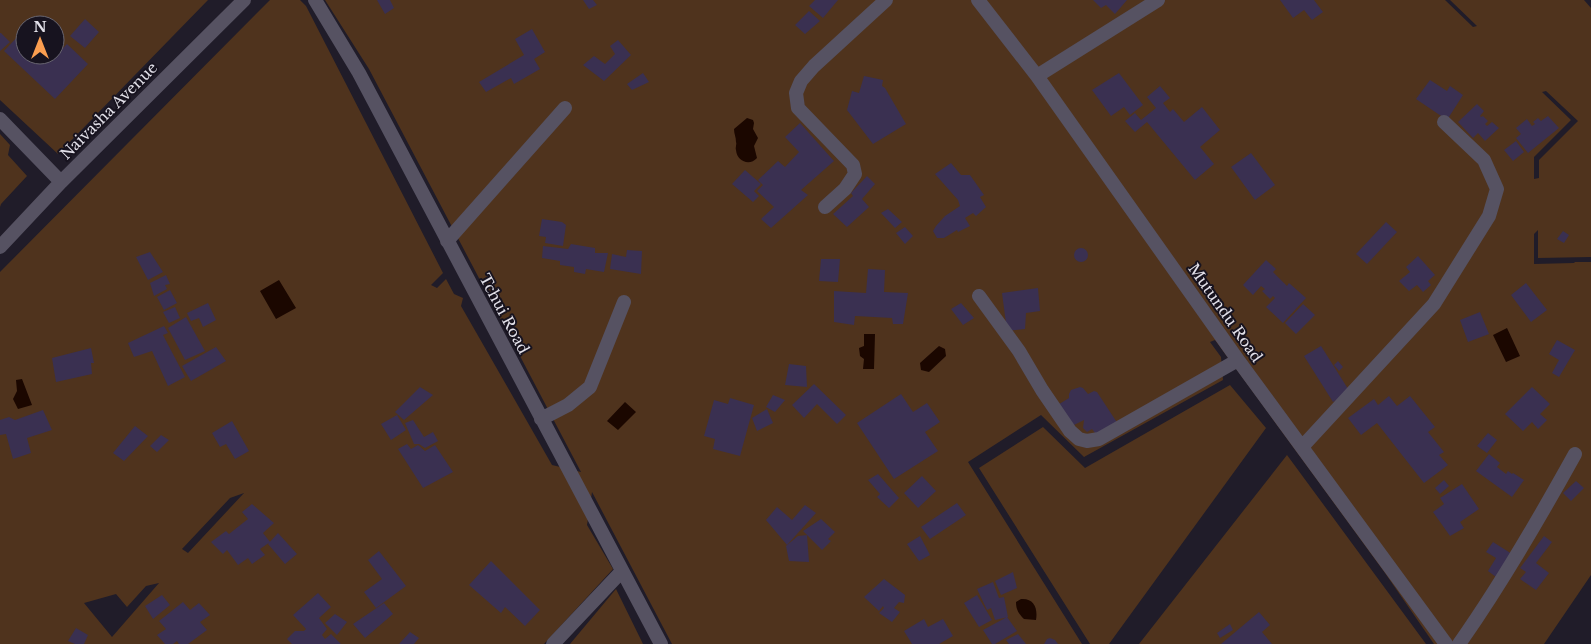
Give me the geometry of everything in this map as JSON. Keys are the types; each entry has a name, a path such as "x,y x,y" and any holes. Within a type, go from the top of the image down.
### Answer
{"street":[{"name":"Naivasha Avenue","path":"0,247 61,182 244,0"},
{"name":"Tchui Road","path":"315,0 359,73 661,644"},
{"path":"825,207 845,189 856,174 853,165 798,108 796,93 801,81 814,66 886,0"},
{"name":"Mutundu Road","path":"978,0 1037,76 1238,360 1446,644"},
{"path":"1037,76 1158,0"},
{"path":"447,241 565,108"},
{"path":"0,119 61,182"},
{"path":"1302,447 1434,304 1489,216 1497,189 1484,160 1444,122"},
{"path":"979,296 1019,351 1042,390 1070,431 1079,439 1087,441 1100,439 1238,360"},
{"path":"541,419 568,406 590,387 624,302"},
{"path":"1459,644 1501,582 1575,454"},
{"path":"553,644 622,571"}],"shaded area":[{"path":"0,0 208,0 58,154 0,100"},
{"path":"270,0 300,0 306,6 443,273 431,285 437,288 446,279 454,294 463,298 461,306 552,465 581,472 369,69 325,0 1445,0 1473,27 1477,26 1450,0 1584,0 1591,8 1591,257 1538,258 1538,230 1534,234 1534,264 1591,262 1591,575 1544,644 1434,644 1385,573 1215,340 1210,342 1221,357 1223,380 1084,457 1041,415 968,462 1082,644 672,644 592,492 587,525 613,569 544,644 0,644 0,272","holes":["1546,91 1578,121 1539,160 1539,178 1534,179 1534,157 1571,120 1542,92","244,493 188,553 182,549 230,498","159,583 112,637 84,603 116,594 127,607 146,586"]},
{"path":"747,118 753,120 753,129 758,138 754,146 757,158 751,162 744,162 737,154 734,129"},
{"path":"0,134 10,145 8,155 27,176 0,207"},
{"path":"279,280 296,308 276,319 260,291"},
{"path":"1507,328 1520,356 1506,362 1493,335"},
{"path":"864,334 875,334 874,369 863,369 864,359 860,356 859,348 864,346"},
{"path":"939,346 945,349 946,356 929,372 921,370 920,363"},
{"path":"22,379 32,405 18,409 13,399 17,391 16,380"},
{"path":"1230,385 1266,428 1109,644 1090,644 979,468 1043,427 1085,468"},
{"path":"625,402 636,412 618,430 607,421"},
{"path":"1287,455 1426,644 1139,644"},
{"path":"616,589 643,644 570,644"},
{"path":"1021,599 1032,602 1036,608 1036,620 1024,619 1019,614 1016,602"}],"building":[{"path":"377,0 390,0 394,8 385,14"},
{"path":"583,0 593,0 597,5 589,9"},
{"path":"815,0 838,0 823,18 809,6"},
{"path":"1093,0 1127,0 1115,14 1106,5 1101,8"},
{"path":"1280,0 1314,0 1323,12 1312,20 1304,10 1293,18"},
{"path":"809,11 820,21 805,34 795,25"},
{"path":"85,19 99,32 85,48 70,36"},
{"path":"532,29 545,52 534,59 540,69 514,84 511,78 486,92 479,82 524,55 515,39"},
{"path":"0,33 10,42 0,51"},
{"path":"15,39 15,61 4,51"},
{"path":"618,40 631,55 604,81 583,65 594,56 605,64 615,54 610,46"},
{"path":"67,44 88,64 55,99 19,65 65,65 65,46"},
{"path":"643,73 649,82 632,90 627,84"},
{"path":"1119,73 1143,105 1130,115 1124,107 1111,116 1092,90"},
{"path":"864,76 883,80 882,86 906,124 873,144 847,110 852,91 859,93"},
{"path":"1430,80 1447,91 1450,86 1463,95 1447,120 1416,99"},
{"path":"1160,86 1170,98 1163,103 1170,112 1173,109 1184,122 1202,107 1220,130 1200,147 1214,164 1195,180 1147,122 1135,132 1125,121 1135,113 1141,120 1156,108 1147,97"},
{"path":"1477,104 1484,111 1480,116 1483,116 1488,121 1485,124 1487,126 1492,122 1499,128 1485,141 1478,133 1473,138 1458,122"},
{"path":"1548,116 1559,128 1528,153 1516,138 1521,134 1516,128 1527,119 1532,126 1535,124 1533,122 1538,118 1541,121"},
{"path":"800,123 834,161 801,190 808,195 771,228 761,219 774,207 757,191 763,185 758,180 778,161 785,167 799,152 785,137"},
{"path":"1516,141 1524,152 1513,161 1504,150"},
{"path":"1251,153 1275,185 1255,200 1231,167"},
{"path":"951,163 961,175 970,175 984,195 980,197 986,207 976,216 973,213 965,218 970,226 958,232 957,230 944,238 937,238 933,231 936,226 945,216 960,206 958,200 935,174"},
{"path":"745,170 761,184 754,191 759,196 753,202 732,184"},
{"path":"867,176 875,184 862,199 869,207 847,227 833,214 853,196 851,193"},
{"path":"888,209 902,222 895,228 881,213"},
{"path":"542,219 562,222 566,225 563,246 545,243 546,237 539,236"},
{"path":"1386,222 1397,232 1367,264 1356,254"},
{"path":"905,227 913,236 905,244 896,233"},
{"path":"1563,231 1569,235 1564,243 1557,239"},
{"path":"571,244 595,248 595,253 608,253 604,272 586,269 585,274 574,272 574,267 560,265 560,261 542,258 543,246 568,249"},
{"path":"1078,248 1084,248 1088,255 1084,262 1078,262 1074,258 1074,252"},
{"path":"627,250 642,251 641,274 610,269 612,254 626,257"},
{"path":"150,252 163,272 148,280 136,257"},
{"path":"1418,256 1435,275 1428,281 1431,285 1423,292 1417,285 1409,291 1399,281 1410,272 1406,267"},
{"path":"821,259 840,259 838,282 819,281"},
{"path":"1266,260 1276,269 1273,272 1287,286 1289,283 1306,298 1283,323 1266,307 1275,298 1273,296 1270,299 1262,291 1265,289 1261,286 1253,295 1243,285"},
{"path":"868,269 885,270 884,292 908,293 903,324 893,324 892,318 855,316 854,325 834,322 834,291 866,293"},
{"path":"166,275 170,284 165,285 167,289 154,296 150,283"},
{"path":"1526,283 1547,310 1531,322 1511,295"},
{"path":"1038,288 1040,311 1026,313 1025,329 1007,331 1002,293"},
{"path":"170,290 177,303 164,310 157,297"},
{"path":"208,303 216,320 203,327 199,318 191,321 187,313"},
{"path":"961,303 974,318 963,325 951,309"},
{"path":"1303,304 1315,315 1296,334 1285,323"},
{"path":"175,307 180,318 169,323 163,312"},
{"path":"1480,312 1489,334 1468,342 1460,320"},
{"path":"186,317 205,351 185,360 168,328"},
{"path":"164,326 168,333 163,335 185,377 168,386 152,351 134,357 128,343"},
{"path":"1557,340 1575,350 1559,377 1552,373 1559,360 1549,354"},
{"path":"1321,346 1350,392 1333,402 1304,356"},
{"path":"216,347 226,361 191,381 182,366"},
{"path":"91,348 94,363 91,363 92,374 56,382 52,358"},
{"path":"1338,361 1343,367 1339,371 1334,365"},
{"path":"789,364 806,366 807,387 785,385"},
{"path":"814,384 846,415 837,424 817,404 804,418 792,405"},
{"path":"420,387 433,395 404,420 395,412"},
{"path":"1080,387 1088,394 1094,391 1097,392 1118,424 1098,437 1092,429 1087,432 1083,428 1084,420 1070,427 1056,406 1069,398 1071,390"},
{"path":"1532,387 1550,404 1540,414 1547,420 1538,429 1532,422 1523,431 1505,414"},
{"path":"901,394 913,412 927,403 940,422 925,432 938,451 894,479 857,423"},
{"path":"773,395 785,400 775,412 766,407"},
{"path":"1389,396 1397,406 1410,396 1435,427 1428,432 1444,452 1439,455 1448,465 1424,483 1377,423 1361,435 1348,418 1374,399 1378,405"},
{"path":"730,398 754,405 740,456 713,449 715,439 704,436 714,400 728,404"},
{"path":"767,409 773,423 757,431 752,418"},
{"path":"43,410 52,430 27,438 31,453 13,459 6,434 0,435 0,420 9,417 15,420"},
{"path":"397,415 406,430 391,440 381,424"},
{"path":"413,420 424,437 433,432 438,441 425,448 419,444 414,444 405,423"},
{"path":"232,421 249,451 235,459 226,444 220,447 212,433"},
{"path":"135,426 148,436 124,461 113,453"},
{"path":"1488,433 1497,440 1487,453 1477,446"},
{"path":"161,435 169,440 157,452 150,446"},
{"path":"407,444 411,449 418,445 425,451 435,445 453,472 423,488 398,449"},
{"path":"1489,454 1500,463 1497,467 1506,474 1508,471 1524,480 1512,497 1476,471"},
{"path":"878,474 899,498 889,508 877,497 880,494 868,480"},
{"path":"922,476 936,491 918,508 904,493"},
{"path":"1444,480 1449,486 1440,494 1435,488"},
{"path":"1576,481 1584,488 1571,501 1563,493"},
{"path":"1462,484 1479,509 1460,522 1464,528 1450,536 1433,512 1444,504 1440,498"},
{"path":"957,503 966,515 930,539 921,527"},
{"path":"252,504 274,523 263,533 270,542 260,549 265,555 252,564 248,558 238,565 227,550 223,554 211,542 226,531 229,534 248,519 242,512"},
{"path":"805,505 816,513 787,545 766,520 777,507 792,520"},
{"path":"821,519 835,532 828,539 831,541 822,550 803,531"},
{"path":"278,533 297,554 285,564 268,544"},
{"path":"807,535 809,562 789,561 786,546 798,536"},
{"path":"920,536 930,555 919,561 907,544"},
{"path":"1544,536 1552,542 1536,563 1549,573 1536,590 1520,579 1526,572 1520,568"},
{"path":"1493,542 1512,554 1496,577 1488,571 1496,558 1486,552"},
{"path":"379,551 406,586 376,608 364,592 382,579 368,560"},
{"path":"491,561 540,610 525,626 505,607 501,613 469,585"},
{"path":"1013,572 1017,588 1001,595 995,581"},
{"path":"884,579 905,595 904,603 899,602 894,608 900,612 892,622 879,613 884,608 883,606 879,611 864,597"},
{"path":"993,582 999,598 1004,597 1008,617 995,620 991,608 987,610 977,589"},
{"path":"318,593 331,607 319,618 327,629 322,635 325,639 331,634 341,644 292,644 287,639 295,631 304,631 306,629 293,615"},
{"path":"162,595 170,605 153,619 145,606"},
{"path":"977,595 992,620 979,627 964,603"},
{"path":"183,602 190,610 199,603 210,615 200,622 207,630 188,644 179,644 177,641 173,644 165,644 157,635 166,629 159,621"},
{"path":"384,603 393,614 365,638 353,624"},
{"path":"1259,612 1270,625 1262,632 1272,644 1221,644"},
{"path":"335,614 347,622 337,635 325,623"},
{"path":"1007,617 1017,631 992,644 983,630"},
{"path":"924,619 928,627 943,619 953,636 939,644 912,644 904,631"},
{"path":"1230,624 1233,630 1220,638 1217,633"},
{"path":"76,628 88,635 84,644 75,644 68,641"},
{"path":"410,632 419,638 414,644 399,644"},
{"path":"1018,634 1026,644 1009,644 1006,640"},
{"path":"1050,638 1055,640 1058,644 1044,644"}]}
